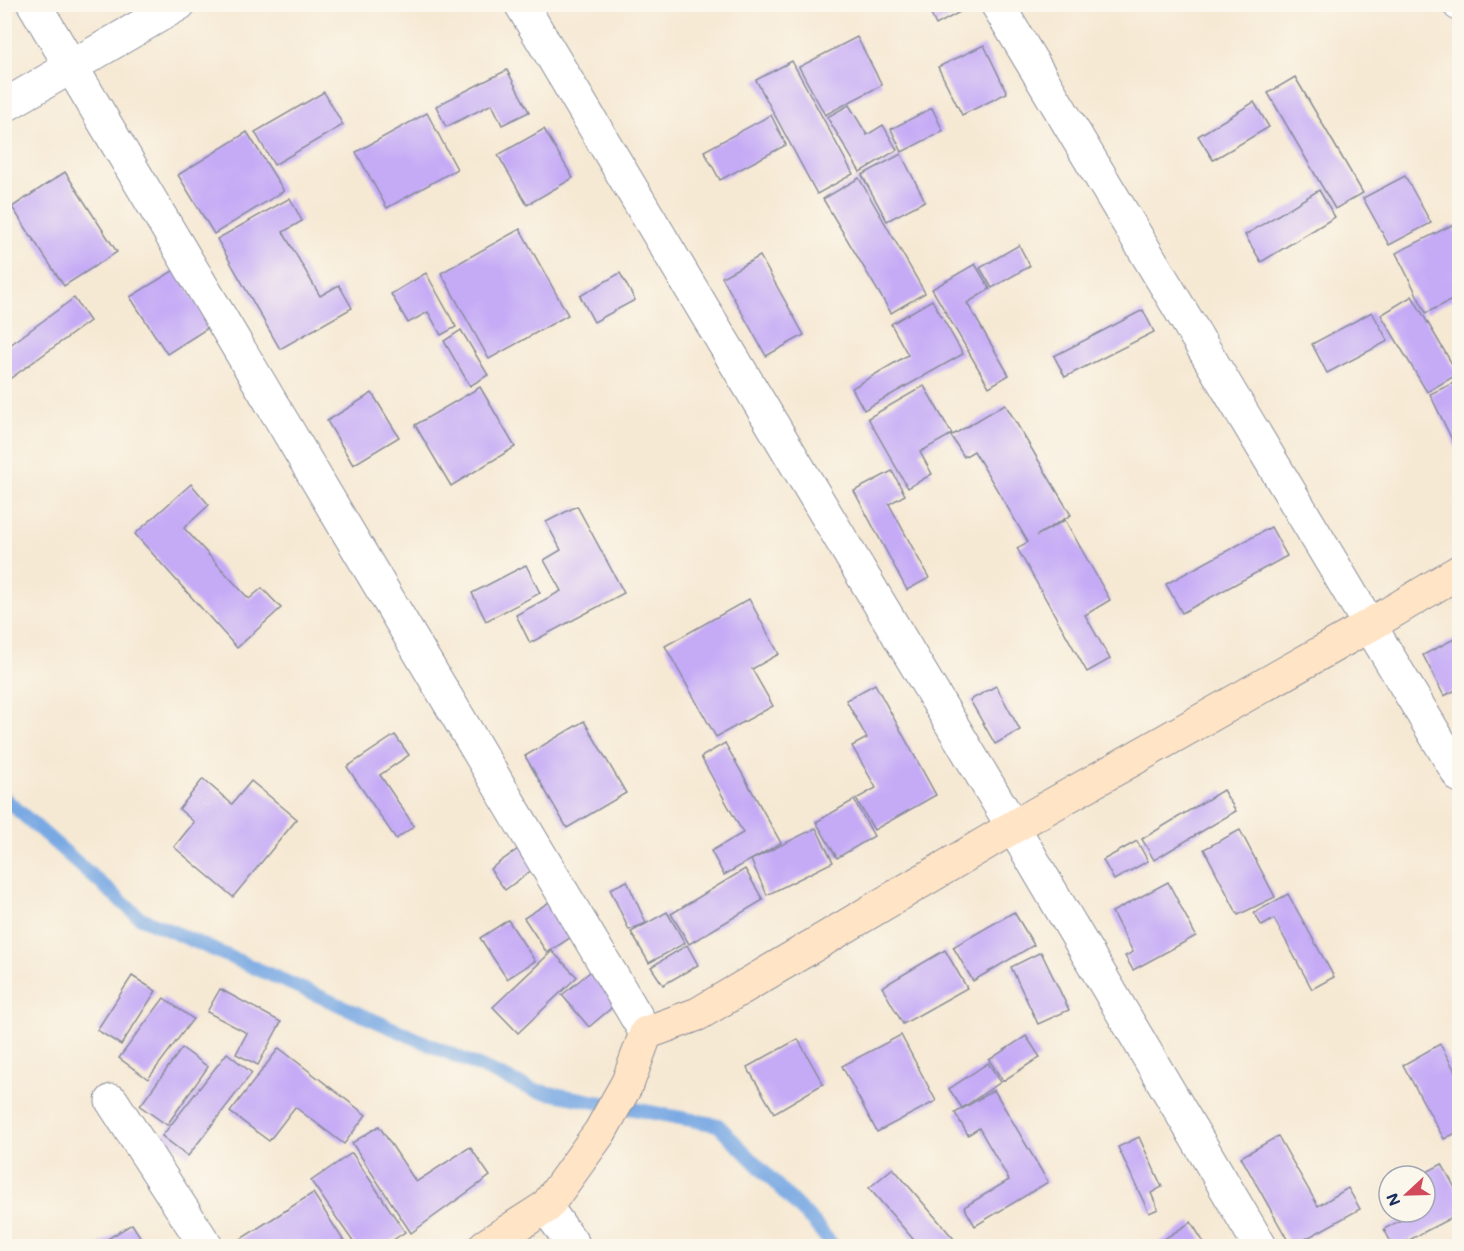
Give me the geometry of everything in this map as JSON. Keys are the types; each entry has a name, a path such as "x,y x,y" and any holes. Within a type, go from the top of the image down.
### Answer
{"street":[{"path":"34,4 646,1033"},
{"path":"4,106 179,4"},
{"path":"521,4 1013,827 1260,1246"},
{"path":"997,4 1460,776"},
{"path":"485,1246 546,1207 600,1132 628,1082 646,1033 698,1014 1013,827 1370,625 1460,570"},
{"path":"112,1101 206,1246"},
{"path":"546,1207 574,1246"}],"building":[{"path":"926,4 956,4 960,12 936,25"},
{"path":"857,37 882,85 825,115 799,67"},
{"path":"984,45 1007,93 962,115 938,67"},
{"path":"792,61 853,174 817,194 756,80"},
{"path":"507,70 529,112 502,125 492,104 446,127 436,106"},
{"path":"1295,77 1363,193 1335,209 1268,93"},
{"path":"324,92 343,125 274,165 255,132"},
{"path":"1254,102 1269,127 1213,160 1198,136"},
{"path":"849,105 867,135 883,125 897,150 860,172 827,117"},
{"path":"932,108 943,131 902,152 891,129"},
{"path":"427,113 457,169 387,208 356,152"},
{"path":"771,115 786,145 720,180 704,151"},
{"path":"544,129 573,178 527,205 498,155"},
{"path":"247,132 284,191 214,234 178,175"},
{"path":"901,154 925,201 887,221 862,175"},
{"path":"65,172 117,252 64,286 12,207"},
{"path":"1405,176 1431,223 1389,245 1363,198"},
{"path":"859,178 925,293 891,313 823,199"},
{"path":"1319,190 1335,217 1261,262 1245,235"},
{"path":"290,198 302,221 283,232 320,296 339,285 352,308 280,349 217,239"},
{"path":"1452,225 1460,240 1460,296 1426,313 1396,253"},
{"path":"520,229 568,315 489,359 441,273"},
{"path":"1019,245 1030,266 992,288 980,268"},
{"path":"760,256 804,335 766,356 722,277"},
{"path":"975,264 990,289 967,303 1009,375 989,387 932,289"},
{"path":"176,269 211,326 167,354 130,297"},
{"path":"426,273 456,327 441,335 428,312 408,323 391,294"},
{"path":"620,273 635,300 594,322 580,296"},
{"path":"1412,296 1458,374 1427,392 1381,315"},
{"path":"74,298 90,321 4,383 4,338 10,345"},
{"path":"932,300 963,354 864,410 852,388 908,355 891,324"},
{"path":"1143,310 1154,332 1065,377 1054,356"},
{"path":"1372,312 1388,341 1327,373 1312,344"},
{"path":"461,330 488,375 470,386 444,341"},
{"path":"1460,380 1460,449 1457,450 1430,394"},
{"path":"924,386 952,434 920,452 932,474 908,488 868,418"},
{"path":"480,387 515,447 451,486 415,425"},
{"path":"372,393 399,437 353,465 327,421"},
{"path":"1005,404 1071,515 1036,536 1065,520 1110,600 1085,615 1110,659 1087,672 1017,548 1028,542 974,451 964,457 951,436"},
{"path":"892,471 905,495 889,504 929,578 907,590 854,491"},
{"path":"191,484 209,505 184,528 249,599 262,588 281,608 237,648 135,534"},
{"path":"577,506 624,593 530,643 516,615 561,591 544,560 561,550 546,522"},
{"path":"1271,527 1287,556 1182,613 1166,584"},
{"path":"526,565 540,593 486,621 472,593"},
{"path":"749,599 779,654 752,669 773,706 716,737 665,646"},
{"path":"1460,636 1460,688 1444,696 1423,655"},
{"path":"875,684 936,795 874,830 856,799 876,788 852,746 867,738 846,700"},
{"path":"996,686 1020,730 995,744 970,700"},
{"path":"584,721 626,793 567,828 525,756"},
{"path":"395,735 409,755 380,775 414,826 396,839 347,767"},
{"path":"725,743 781,843 724,875 711,851 743,833 701,757"},
{"path":"203,779 232,804 251,781 297,819 233,897 174,847 194,822 179,809"},
{"path":"1223,790 1236,811 1154,860 1142,839"},
{"path":"854,800 874,836 837,858 816,822"},
{"path":"816,828 833,862 767,895 751,860"},
{"path":"1240,830 1275,897 1238,915 1204,849"},
{"path":"1137,841 1148,861 1114,880 1103,860"},
{"path":"525,844 540,864 505,890 490,869"},
{"path":"745,869 763,900 689,944 671,914"},
{"path":"627,881 646,923 629,930 610,889"},
{"path":"1168,882 1196,936 1133,970 1125,956 1133,952 1112,912"},
{"path":"1288,894 1334,977 1312,989 1274,919 1262,926 1254,913"},
{"path":"554,899 576,934 547,953 524,918"},
{"path":"667,912 685,943 649,963 631,932"},
{"path":"1014,912 1034,945 973,981 953,947"},
{"path":"508,920 535,961 507,979 480,938"},
{"path":"687,945 698,965 663,985 651,967"},
{"path":"945,950 967,988 903,1024 882,987"},
{"path":"552,951 577,977 518,1033 493,1007"},
{"path":"1041,952 1069,1010 1038,1024 1011,967"},
{"path":"596,967 622,999 589,1027 562,995"},
{"path":"132,976 156,991 121,1045 97,1030"},
{"path":"220,989 281,1022 258,1065 236,1054 247,1033 207,1012"},
{"path":"164,998 193,1019 148,1079 119,1058"},
{"path":"901,1035 936,1101 877,1132 842,1066"},
{"path":"1026,1036 1040,1057 1003,1081 989,1060"},
{"path":"798,1039 823,1084 774,1113 747,1067"},
{"path":"1440,1044 1460,1080 1460,1131 1444,1139 1403,1065"},
{"path":"182,1048 208,1067 167,1125 140,1106"},
{"path":"279,1048 366,1115 344,1144 295,1107 269,1141 230,1112"},
{"path":"227,1053 252,1073 188,1156 162,1136"},
{"path":"988,1063 1001,1082 962,1108 949,1089"},
{"path":"994,1090 1048,1182 975,1226 964,1207 1009,1180 979,1128 968,1135 955,1113"},
{"path":"379,1126 416,1182 470,1147 490,1176 411,1233 352,1143"},
{"path":"1278,1136 1318,1206 1348,1188 1360,1209 1293,1246 1241,1157"},
{"path":"1139,1137 1162,1187 1151,1193 1158,1209 1149,1213 1118,1147"},
{"path":"352,1153 405,1232 384,1246 356,1246 311,1181"},
{"path":"1442,1164 1460,1197 1460,1213 1398,1246 1393,1246 1384,1229 1393,1224 1437,1224 1437,1167"},
{"path":"893,1168 960,1246 919,1246 869,1188"},
{"path":"313,1193 347,1246 238,1246 236,1242"},
{"path":"1191,1222 1206,1246 1153,1246"},
{"path":"132,1224 146,1246 96,1246"}],"waterway":[{"path":"4,798 139,917 533,1090 718,1125 814,1223 833,1246"}]}
